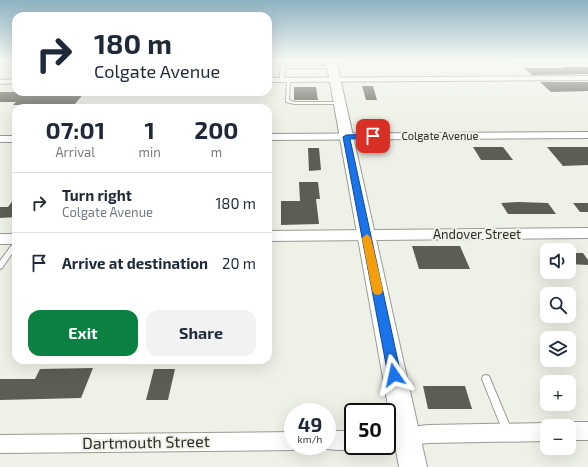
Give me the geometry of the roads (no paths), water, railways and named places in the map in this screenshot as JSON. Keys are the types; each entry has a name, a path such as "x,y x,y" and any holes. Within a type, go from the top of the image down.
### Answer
{"main road":[{"path":"336,82 413,467"}],"street":[{"name":"Colgate Avenue","path":"272,137 588,135"},
{"path":"0,140 12,139"},
{"name":"Andover Street","path":"272,236 588,233"},
{"path":"0,239 12,242"},
{"path":"576,431 588,431"},
{"path":"396,438 428,434 540,432"},
{"name":"Dartmouth Street","path":"0,444 284,441"}],"lane":[{"path":"285,82 287,100 294,103 340,103"},
{"path":"0,266 12,246"},
{"path":"486,379 508,432"}]}
